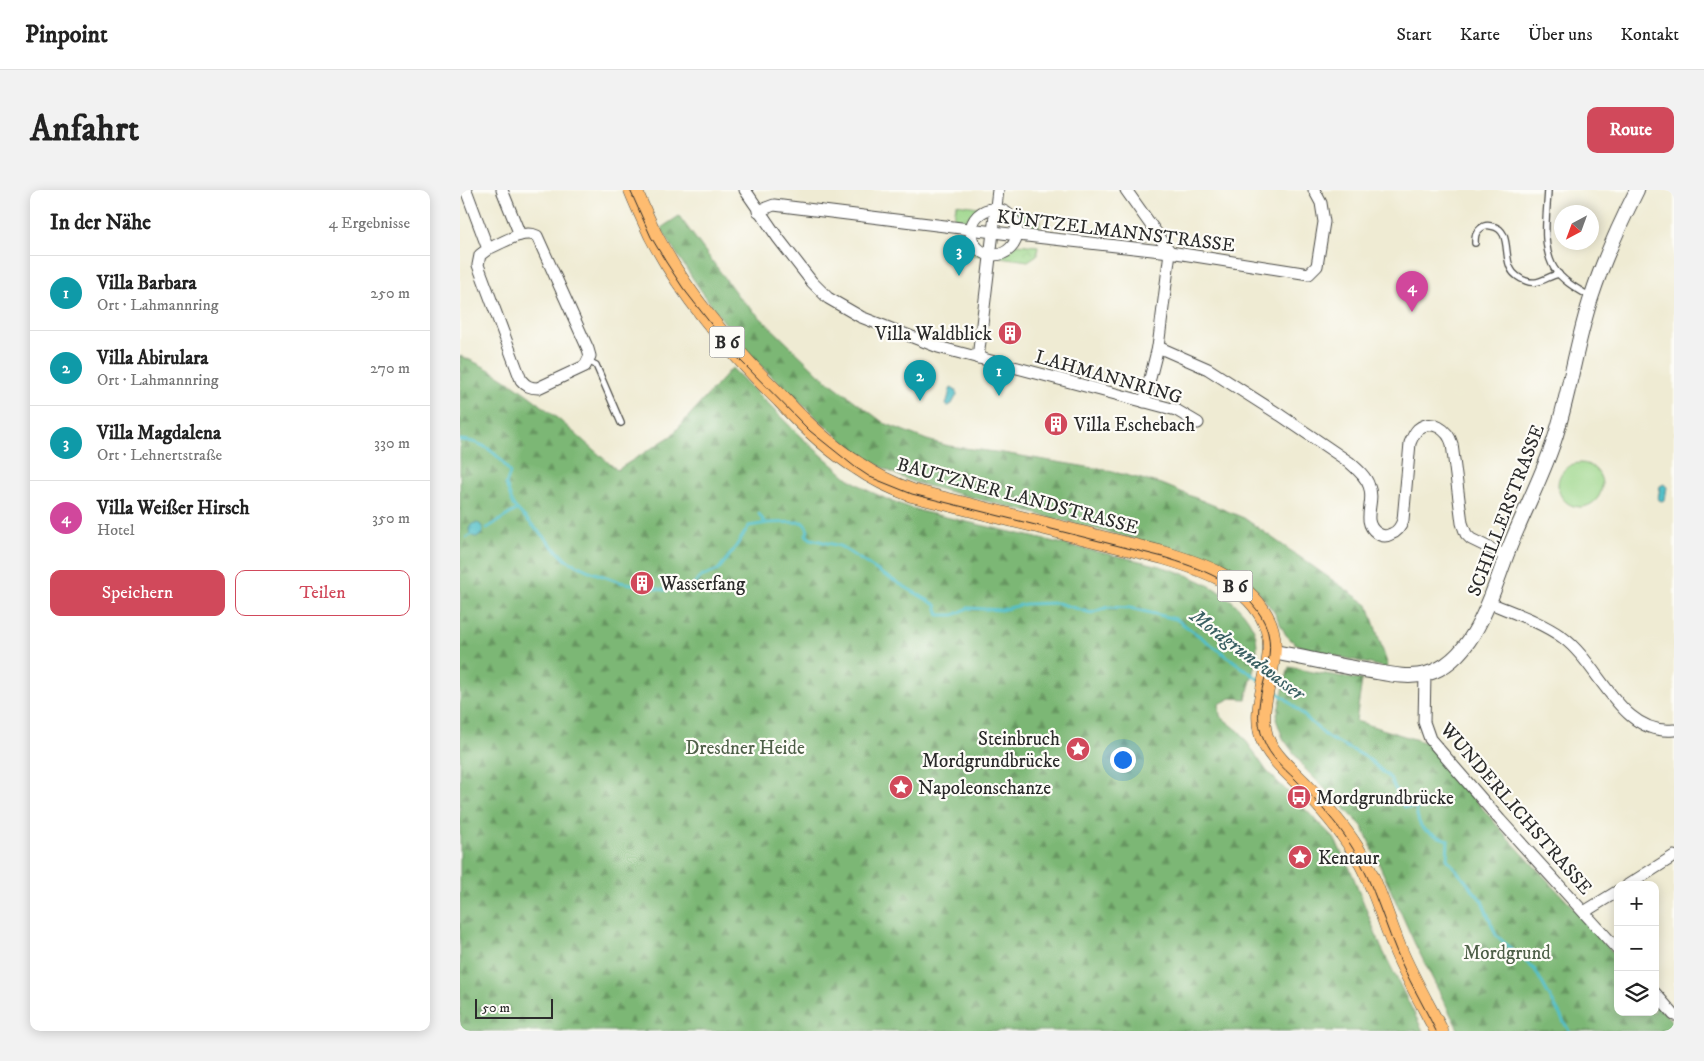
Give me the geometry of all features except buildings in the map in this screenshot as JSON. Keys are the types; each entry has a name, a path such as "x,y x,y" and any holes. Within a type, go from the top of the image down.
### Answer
{"main road":[{"name":"BAUTZNER LANDSTRASSE","path":"633,190 654,235 669,261 723,336 746,364 781,400 840,454 872,475 912,493 1163,555 1212,572 1231,584 1256,605 1264,616 1270,629 1272,657"},
{"name":"B 6","path":"1272,657 1261,708 1263,734 1272,752 1332,816 1357,852 1378,894 1398,948 1439,1031"}],"street":[{"path":"466,190 488,249"},
{"path":"502,190 520,235"},
{"name":"LAHMANNRING","path":"745,190 795,262 812,282 828,298 861,318 938,347 1176,410 1198,423"},
{"path":"978,358 992,255 998,190"},
{"path":"1126,190 1170,252 1158,347 1144,402"},
{"name":"KÜNTZELMANNSTRASSE","path":"758,211 774,205 1170,252 1309,274 1317,266 1324,222 1320,204 1314,190"},
{"name":"SCHILLERSTRASSE","path":"1272,657 1398,676 1425,674 1444,665 1462,650 1490,603 1506,556 1554,441 1592,297 1603,264 1637,190"},
{"path":"996,208 1004,210 1015,220 1018,235 1011,248 992,255 980,250 976,246 971,229 974,220 980,213 987,209 996,208"},
{"path":"533,234 541,240 590,356 588,362 580,370 538,388 531,388 521,380 478,264 480,256 488,249 520,235 533,234"},
{"path":"1158,347 1208,369 1323,443 1353,466 1369,485 1371,499 1368,524 1384,536 1393,534 1398,530 1403,520 1410,443 1413,436 1420,428 1427,425 1433,425 1442,429 1448,433 1452,444 1462,523 1466,534 1474,541 1506,556"},
{"path":"1490,603 1529,619 1562,637 1581,655 1626,712 1643,726 1663,732 1674,730"},
{"name":"WUNDERLICHSTRASSE","path":"1425,674 1424,722 1430,740 1614,946"},
{"path":"1634,881 1674,856"},
{"path":"1584,912 1614,893"},
{"path":"1659,998 1674,1015"}],"lane":[{"path":"1548,190 1547,244 1554,267 1559,274 1578,290 1592,297"},
{"path":"1475,243 1478,230 1483,226 1498,228 1503,232 1506,240 1508,261 1511,269 1516,274 1525,280 1541,282 1559,274"},
{"path":"588,362 596,365 621,423"}],"green space":[{"path":"956,204 986,208 980,211 972,221 954,219"},
{"path":"1008,209 1040,214 1039,230 1020,228 1018,222"},
{"path":"679,216 738,296 820,375 884,423 927,440 949,446 1105,470 1162,484 1244,518 1368,605 1387,668 1311,650 1294,643 1286,635 1274,612 1256,589 1228,570 1197,555 916,483 869,460 831,430 781,385 758,363 721,319 661,228"},
{"path":"952,236 970,238 981,256 949,252"},
{"path":"1016,244 1038,246 1037,255 1028,261 1000,257"},
{"name":"Dresdner Heide","path":"460,356 481,365 523,391 617,470 671,436 732,368 801,437 848,478 867,490 893,502 924,512 1162,567 1188,575 1216,589 1231,600 1249,620 1256,636 1257,645 1255,663 1246,699 1231,698 1219,704 1220,716 1240,732 1266,770 1334,838 1351,871 1381,947 1423,1031 460,1031"},
{"path":"1584,463 1596,469 1601,476 1601,494 1596,501 1589,506 1576,507 1568,504 1561,497 1558,481 1561,473 1568,466"},
{"name":"Mordgrund","path":"1289,667 1362,680 1356,721 1427,743 1507,837 1614,954 1614,1016 1659,1016 1659,1007 1674,1024 1674,1031 1459,1031 1414,942 1362,826 1306,770 1283,738 1276,719"}],"water":[{"path":"951,387 955,389 957,395 952,404 948,406 946,405"},
{"path":"1664,484 1667,487 1665,500 1661,501 1658,499 1660,486"},
{"path":"473,523 479,523 483,530 479,537 473,537 469,533 469,527"}],"waterway":[{"name":"Mordgrundwasser","path":"460,440 483,446 501,460 510,473 506,484 513,505 566,560 589,571 620,582 664,590 691,588 701,577 718,570 749,526 768,523 802,522 808,531 806,535 811,539 840,546 881,573 936,605 939,615 954,615 968,608 1001,610 1025,604 1058,603 1091,613 1108,607 1130,608 1176,619 1261,681"},
{"path":"487,528 516,510"},
{"path":"759,514 765,523"},
{"path":"467,537 471,535"},
{"name":"Mordgrundwasser","path":"1272,689 1285,698 1327,737 1366,757 1390,778 1404,807 1416,807 1419,822 1424,830 1448,840 1447,859 1482,901 1496,935 1535,970 1569,1031"}],"tram line":[{"path":"630,190 651,237 666,262 683,288 735,355 810,431 870,477 912,494 1177,561 1218,578 1242,594 1252,604 1261,616 1268,632 1270,647 1259,709 1259,725 1264,741 1273,757 1327,813 1353,849 1367,877 1400,960 1436,1031"}],"place":[{"name":"Villa Magdalena","path":"959,276"},
{"name":"Villa Weißer Hirsch","path":"1412,312"},
{"name":"Villa Waldblick","path":"1010,333"},
{"name":"Villa Barbara","path":"999,396"},
{"name":"Villa Abirulara","path":"920,401"},
{"name":"Villa Eschebach","path":"1056,424"},
{"name":"Wasserfang","path":"642,583"},
{"name":"Steinbruch Mordgrundbrücke","path":"1078,749"},
{"name":"Napoleonschanze","path":"901,787"},
{"name":"Mordgrundbrücke","path":"1299,797"},
{"name":"Kentaur","path":"1300,857"}]}
